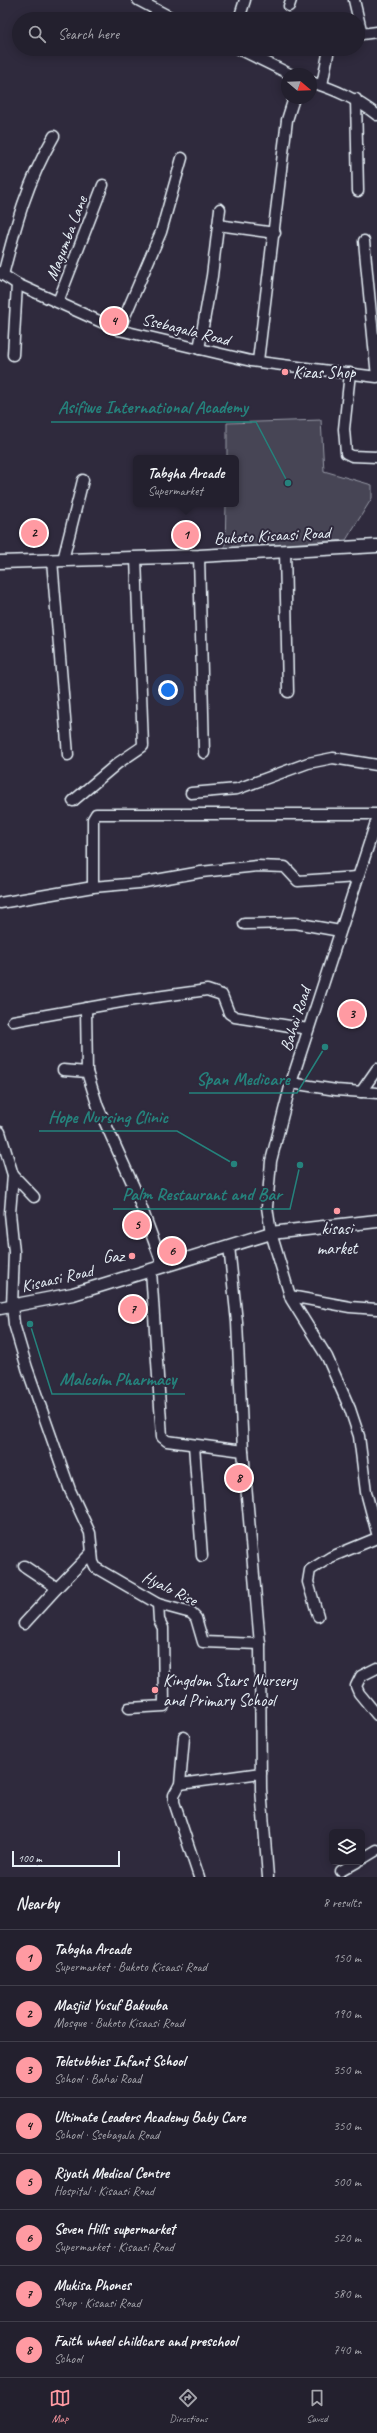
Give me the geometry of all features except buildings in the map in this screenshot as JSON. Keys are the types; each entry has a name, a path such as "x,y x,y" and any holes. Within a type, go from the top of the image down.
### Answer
{"main road":[{"name":"Bukoto Kisaasi Road","path":"0,562 199,556 377,546"},
{"name":"Kisaasi Road","path":"0,1308 73,1294 271,1233 377,1221"}],"street":[{"path":"138,0 161,12"},
{"path":"242,12 245,0"},
{"path":"354,0 356,12"},
{"path":"365,33 377,32"},
{"path":"253,56 281,70"},
{"path":"322,85 328,56"},
{"path":"317,84 356,99 377,115"},
{"path":"356,99 358,191"},
{"path":"258,362 275,233 287,120 292,104"},
{"path":"1,274 20,208 41,158 54,136"},
{"path":"120,330 161,232 182,158"},
{"name":"Magumba Lane","path":"58,302 103,185"},
{"path":"198,349 212,276 220,209"},
{"path":"218,225 275,233"},
{"path":"364,241 377,377"},
{"name":"Ssebagala Road","path":"1,274 17,284 120,330 258,362 377,377"},
{"path":"13,355 17,284"},
{"path":"350,373 344,429 346,453 352,456 377,457"},
{"path":"68,756 58,560 83,480"},
{"path":"285,551 288,692"},
{"path":"199,556 204,753"},
{"path":"73,800 118,763 143,746 136,558"},
{"path":"191,793 237,789 308,762 334,758 377,765"},
{"path":"93,887 93,820 96,814 377,814"},
{"name":"Bahai Road","path":"377,819 356,877 278,1128 268,1183 267,1207 271,1233 290,1296 327,1357 350,1409 359,1436 377,1533"},
{"path":"0,903 93,887 139,883 201,872 265,866 285,867 298,881 356,877"},
{"path":"244,924 295,923 340,931"},
{"path":"13,1021 86,1008 213,990 222,995 229,1013 235,1017 308,1029"},
{"path":"86,1008 87,1072 98,1107 134,1187 157,1268 162,1437 167,1441 243,1451"},
{"path":"63,1070 87,1072"},
{"path":"360,1092 377,1070"},
{"path":"291,1083 377,1093"},
{"path":"0,1132 13,1174 34,1197"},
{"name":"Hyalo Rise","path":"13,1174 10,1213 14,1252 12,1306 14,1324 27,1368 70,1490 90,1533 93,1562 100,1572 158,1604 194,1615 201,1639 206,1643 260,1644"},
{"path":"229,1246 242,1387 243,1451 260,1644 261,1773 268,1877"},
{"path":"290,1296 350,1307 377,1309"},
{"path":"194,1445 202,1556"},
{"path":"318,1616 308,1582 310,1570 331,1557 377,1538"},
{"path":"24,1624 92,1552"},
{"path":"24,1566 57,1588"},
{"path":"128,1708 164,1706 163,1628 159,1620 158,1604"},
{"path":"377,1668 361,1676 356,1686 377,1715"},
{"path":"184,1737 180,1784 174,1795 174,1802 199,1877"},
{"path":"180,1784 261,1773"},
{"path":"365,1857 377,1850"},
{"path":"341,1870 351,1865"}],"shaded area":[{"path":"321,420 324,471 372,485 372,498 346,540 225,548 226,507 239,507 239,455 227,455 227,423"}],"place":[{"name":"Ultimate Leaders Academy Baby Care","path":"114,321"},
{"name":"Kizas Shop","path":"285,372"},
{"name":"Asifiwe International Academy","path":"288,483"},
{"name":"Masjid Yusuf Bakuuba","path":"34,533"},
{"name":"Tabgha Arcade","path":"186,535"},
{"name":"Teletubbies Infant School","path":"352,1014"},
{"name":"Span Medicare","path":"325,1047"},
{"name":"Hope Nursing Clinic","path":"234,1164"},
{"name":"Palm Restaurant and Bar","path":"300,1165"},
{"name":"kisasi market","path":"337,1211"},
{"name":"Riyath Medical Centre","path":"137,1225"},
{"name":"Seven Hills supermarket","path":"172,1251"},
{"name":"Gaz","path":"132,1256"},
{"name":"Mukisa Phones","path":"133,1309"},
{"name":"Malcolm Pharmacy","path":"30,1324"},
{"name":"Faith wheel childcare and preschool","path":"239,1478"},
{"name":"Kingdom Stars Nursery and Primary School","path":"155,1690"}]}
